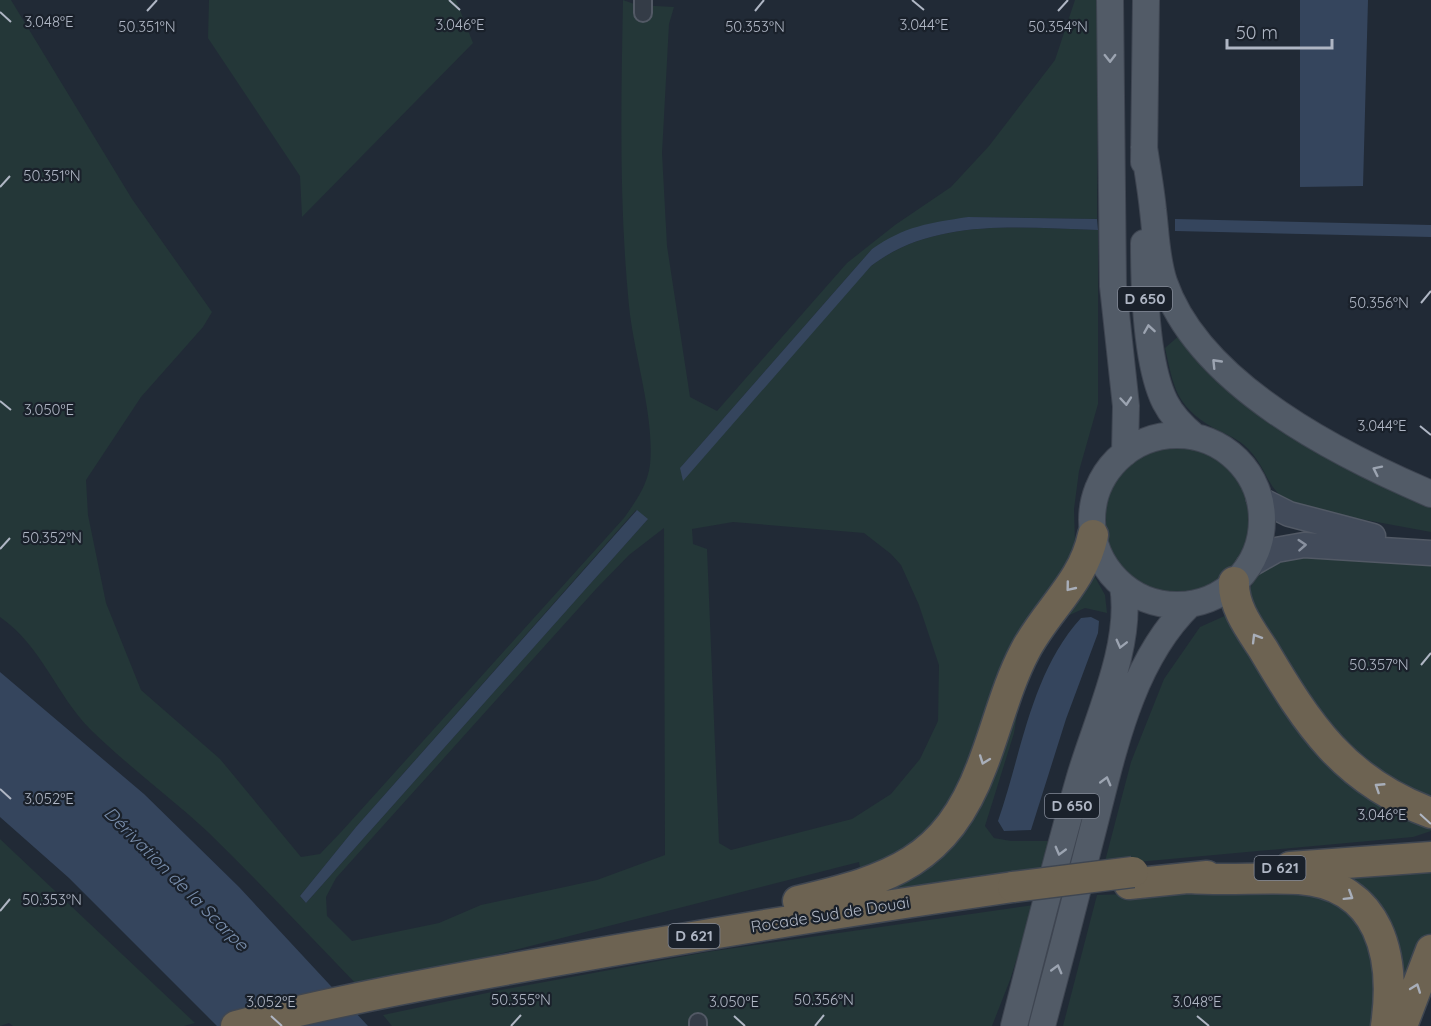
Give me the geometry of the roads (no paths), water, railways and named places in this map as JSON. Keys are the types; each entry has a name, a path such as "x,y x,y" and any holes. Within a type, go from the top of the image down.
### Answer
{"highway":[{"path":"588,955 632,941 858,886 890,874 921,856 946,831 966,802 982,766 1019,663 1037,630 1080,573 1093,535"},
{"path":"1241,574 1235,598 1242,614 1297,706 1318,735 1373,784 1398,799 1431,813"},
{"name":"Rocade Sud de Douai","path":"299,1026 382,1000 588,955 806,917 1431,844"},
{"name":"Rocade Sud de Douai","path":"1131,878 1189,878 1431,857"},
{"path":"1189,878 1223,881 1300,879 1325,885 1352,897 1371,916 1386,952 1389,981 1386,1026"},
{"name":"Rocade Sud de Douai","path":"236,1026 536,976 1011,892"},
{"path":"1402,1026 1431,950"}],"main road":[{"name":"D 650","path":"1110,0 1113,286 1125,394 1127,440 1125,453"},
{"name":"D 650","path":"1146,0 1144,285 1155,363 1165,403 1180,423 1195,437"},
{"path":"1144,147 1163,280 1181,318 1209,355 1238,383 1275,410 1359,461 1431,494"},
{"path":"1174,435 1195,437 1224,449 1240,463 1252,480 1259,500 1262,519 1260,539 1241,574 1209,598 1190,604 1170,605 1150,601 1123,586 1103,563 1093,535 1092,514 1096,494 1104,476 1125,453 1153,438 1174,435"},
{"name":"D 650","path":"1014,1026 1079,779 1121,648 1126,615 1123,586"},
{"name":"D 650","path":"1042,1026 1127,711 1154,652 1175,620 1190,604"}],"street":[{"path":"1259,500 1289,514 1335,528 1431,550"},
{"path":"1241,574 1276,550 1304,544 1431,550"}],"water":[{"path":"1300,0 1368,0 1363,186 1300,187"},
{"path":"968,217 1097,219 1098,230 980,229 923,239 896,250 871,266 683,481 680,468 872,249 907,230"},
{"path":"1175,219 1431,225 1431,237 1175,231"},
{"path":"637,510 648,519 306,903 300,896 356,827"},
{"path":"1091,617 1099,621 1098,633 1066,719 1031,830 1004,831 998,821 1039,688 1064,640 1081,618"},
{"name":"Dérivation de la Scarpe","path":"0,672 144,794 239,887 368,1026 217,1026 69,878 0,817"}]}
